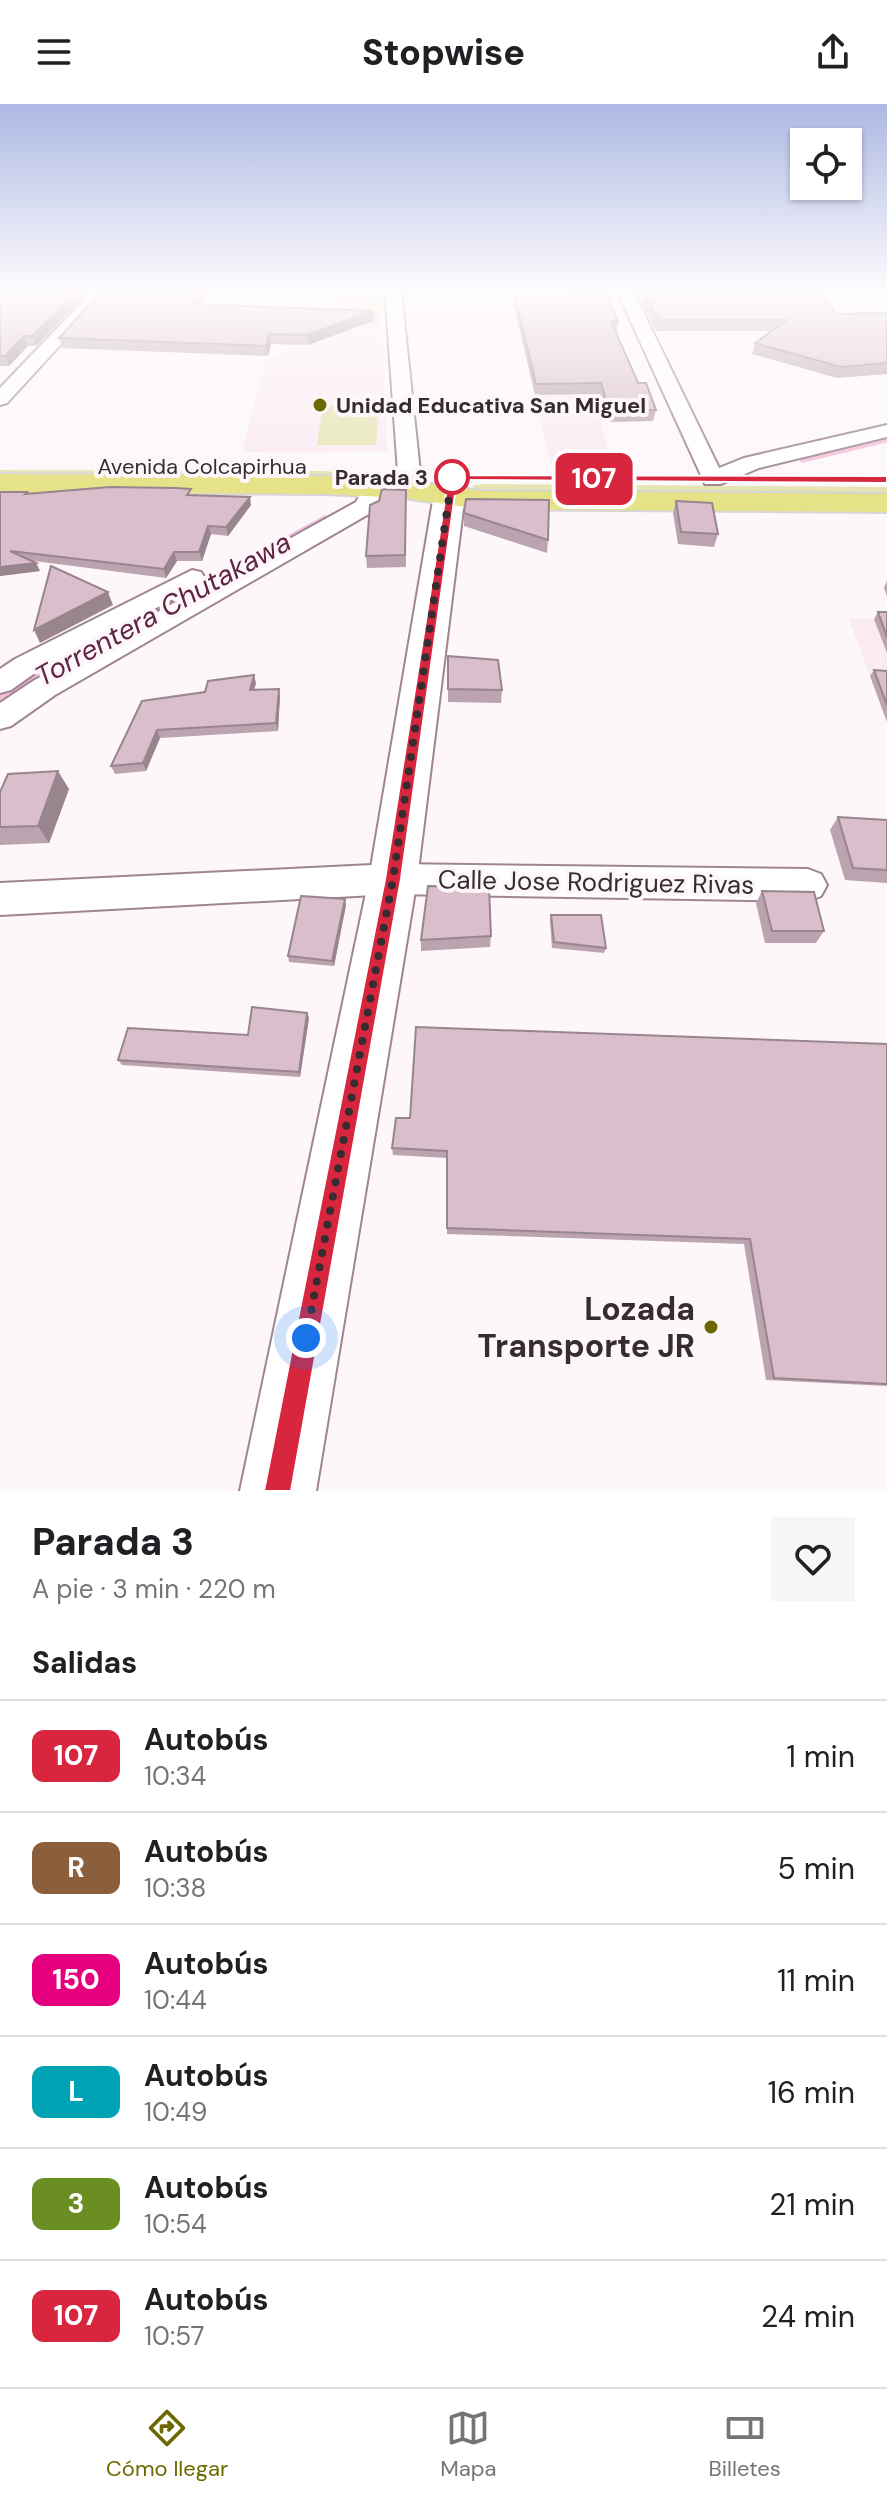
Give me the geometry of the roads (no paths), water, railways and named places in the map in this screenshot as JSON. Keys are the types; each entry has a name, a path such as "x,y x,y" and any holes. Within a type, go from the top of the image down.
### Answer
{"main road":[{"name":"Avenida Colcapirhua","path":"0,465 336,466 409,472 451,487"},
{"path":"451,487 713,479 887,479"},
{"name":"Avenida Colcapirhua","path":"0,483 451,487"},
{"path":"451,487 887,503"}],"street":[{"path":"0,399 41,356"},
{"path":"399,356 409,472"},
{"path":"655,356 713,479 752,463 887,431"},
{"path":"811,466 887,446"},
{"path":"0,683 25,666 322,510 326,485"},
{"path":"0,718 44,688 366,506 375,487"},
{"path":"278,1491 393,879 451,487"},
{"name":"Calle Jose Rodriguez Rivas","path":"0,899 393,879 808,885"}],"waterway":[{"name":"Torrentera Chutakawa","path":"803,459 887,439"},
{"name":"Torrentera Chutakawa","path":"179,598 325,519"},
{"name":"Torrentera Chutakawa","path":"0,700 30,679 183,596"}],"place":[{"name":"Unidad Educativa San Miguel","path":"320,405"},
{"name":"Parada 3","path":"452,477"},
{"name":"Lozada Transporte JR","path":"711,1327"}]}
